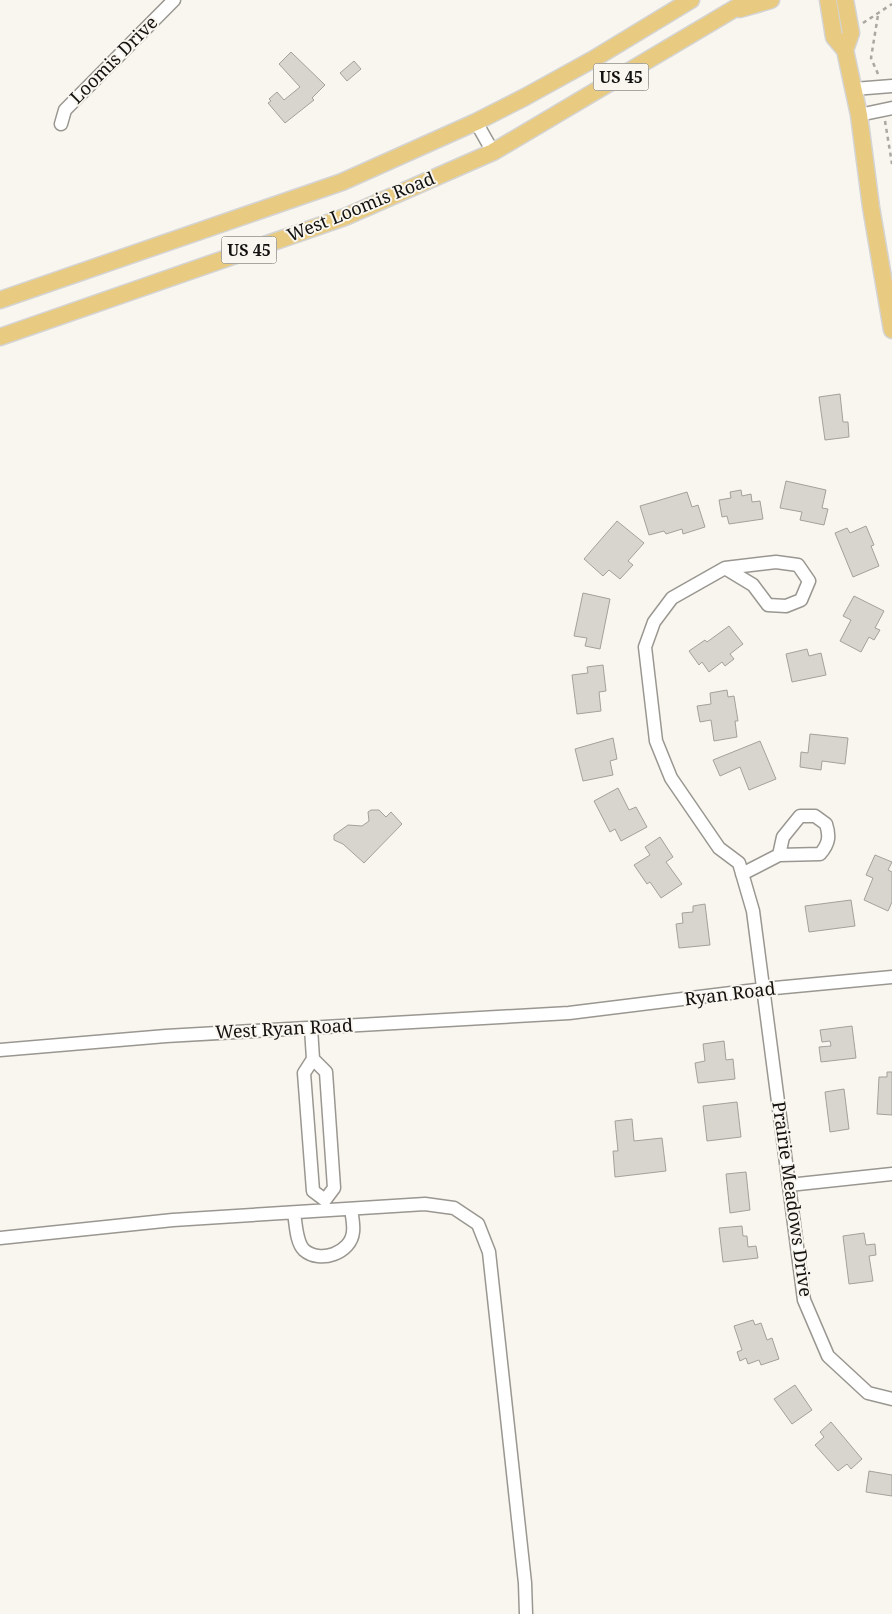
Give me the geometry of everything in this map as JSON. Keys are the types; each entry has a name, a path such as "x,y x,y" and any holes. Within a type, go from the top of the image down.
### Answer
{"main road":[{"name":"US 45","path":"476,122 592,60 691,0"},
{"name":"US 45","path":"493,152 749,0"},
{"path":"728,13 771,0"},
{"path":"815,0 829,6 834,36 845,50 860,115 871,208 892,330"},
{"path":"845,0 850,34 845,50"},
{"name":"West Loomis Road","path":"0,300 342,182 476,122"},
{"name":"West Loomis Road","path":"0,337 345,217 493,152"}],"street":[{"name":"Loomis Drive","path":"61,124 65,110 174,0"},
{"path":"854,90 892,86"},
{"path":"860,115 892,108"},
{"path":"476,122 493,152"},
{"path":"776,562 798,564 809,581 801,600 786,606 768,605 753,585 725,568 776,562"},
{"name":"Prairie Meadows Drive","path":"725,568 672,598 654,622 645,647 656,740 671,778 720,848 739,863 753,911 804,1300 828,1356 868,1394 892,1399"},
{"path":"742,874 779,855"},
{"name":"Ryan Road","path":"569,1013 764,989 892,977"},
{"name":"West Ryan Road","path":"0,1050 311,1028 569,1013"},
{"path":"311,1028 313,1059 304,1073 313,1192 325,1206"},
{"path":"313,1059 326,1072 334,1188 325,1206"},
{"path":"789,1185 892,1174"},
{"path":"0,1238 173,1220 294,1213 325,1206 351,1209 406,1204 435,1205 454,1208 478,1224 489,1252 525,1582 526,1614"},
{"path":"294,1213 299,1241 305,1250 320,1256 334,1255 348,1246 353,1233 351,1209"}],"path":[{"path":"879,77 871,58 878,15 892,4"},
{"path":"885,124 892,164"}],"building":[{"path":"291,52 325,85 312,98 314,100 285,123 268,103 271,101 269,99 277,92 284,100 300,87 279,64"},
{"path":"354,61 361,69 347,81 340,73"},
{"path":"840,394 843,422 848,422 849,437 825,440 819,397"},
{"path":"786,481 826,490 822,508 828,509 824,525 800,520 802,512 780,508"},
{"path":"741,490 742,496 751,494 752,502 760,501 763,519 729,524 727,516 722,517 719,500 731,498 730,492"},
{"path":"687,492 692,507 698,505 705,527 683,534 682,529 666,534 664,531 649,535 640,506"},
{"path":"617,521 644,543 628,561 633,565 620,579 609,570 603,576 584,559"},
{"path":"866,526 874,545 871,546 879,566 853,577 835,533 847,528 850,533"},
{"path":"583,593 610,599 600,649 585,646 587,638 574,636"},
{"path":"854,596 884,611 875,628 880,630 874,640 869,637 861,652 840,641 851,620 843,616"},
{"path":"729,626 743,644 730,654 734,659 725,666 722,662 709,672 702,662 699,665 689,651 705,640 707,642"},
{"path":"807,649 809,656 821,653 826,675 792,682 786,654"},
{"path":"603,665 606,691 599,692 601,711 577,714 572,675 588,673 587,667"},
{"path":"727,690 728,697 734,696 738,721 735,721 737,737 714,741 711,720 700,722 697,706 711,704 710,693"},
{"path":"810,734 848,738 845,764 822,761 821,770 800,767 801,752 808,753"},
{"path":"613,738 617,759 610,761 613,775 583,781 575,749"},
{"path":"760,741 776,779 749,790 740,767 720,776 713,760"},
{"path":"618,788 629,810 636,807 647,827 621,841 615,829 610,832 594,801"},
{"path":"379,810 386,817 391,812 402,824 364,863 343,844 334,840 334,835 348,825 362,826 369,821 368,812"},
{"path":"660,837 673,857 666,862 682,884 661,898 650,882 647,884 634,865 650,855 645,847"},
{"path":"875,855 892,862 888,870 892,872 892,902 888,911 864,900 873,878 866,875"},
{"path":"851,900 855,926 809,932 805,906"},
{"path":"705,904 710,945 679,948 676,924 683,923 682,913 693,912 693,906"},
{"path":"852,1026 856,1058 821,1062 819,1047 831,1046 830,1041 822,1042 820,1030"},
{"path":"724,1041 726,1060 733,1059 735,1079 698,1083 695,1063 705,1061 703,1044"},
{"path":"887,1072 892,1072 892,1115 877,1114 879,1077 887,1077"},
{"path":"844,1089 849,1129 830,1132 825,1092"},
{"path":"737,1102 741,1137 707,1141 703,1106"},
{"path":"632,1119 634,1141 662,1138 666,1171 615,1177 613,1151 618,1151 615,1121"},
{"path":"746,1172 750,1210 730,1213 726,1174"},
{"path":"742,1226 743,1236 747,1236 748,1247 756,1246 758,1258 723,1262 719,1228"},
{"path":"864,1233 866,1245 875,1244 876,1255 869,1256 873,1281 849,1284 843,1236"},
{"path":"753,1320 755,1325 761,1323 767,1340 772,1338 779,1359 761,1365 759,1360 748,1364 746,1358 740,1361 737,1352 742,1350 734,1326"},
{"path":"795,1385 812,1410 792,1424 774,1399"},
{"path":"831,1422 862,1459 851,1469 847,1464 838,1471 815,1445 824,1437 820,1432"},
{"path":"869,1471 892,1475 892,1496 866,1492"}]}
